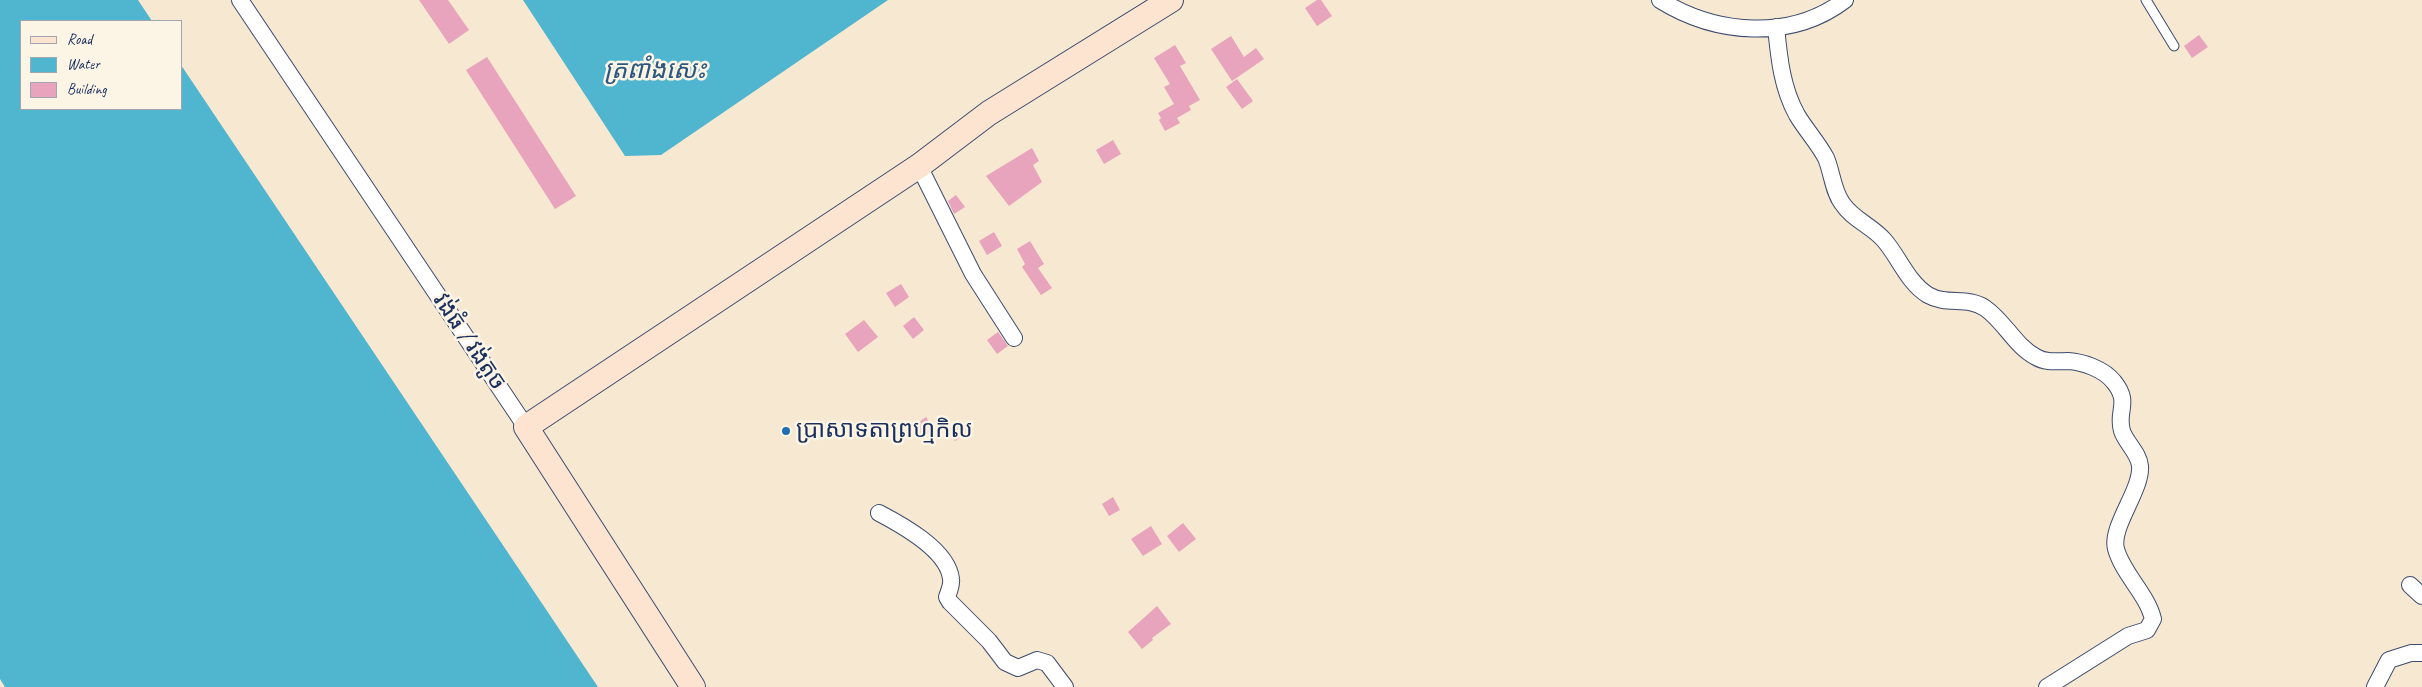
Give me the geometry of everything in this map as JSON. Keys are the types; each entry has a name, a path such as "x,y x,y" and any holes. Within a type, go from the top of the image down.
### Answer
{"main road":[{"path":"526,427 919,166 989,114 1171,0"},
{"name":"វង់ធំ / វង់តូច","path":"526,427 693,687"}],"street":[{"name":"វង់ធំ / វង់តូច","path":"240,0 526,427"},
{"path":"1660,0 1675,10 1713,23 1745,30 1776,27 1812,20 1845,0"},
{"path":"1776,27 1784,87 1797,115 1825,158 1842,204 1884,240 1910,278 1927,295 1944,302 1965,301 1978,304 1996,318 2024,350 2038,359 2087,365 2112,380 2124,401 2122,430 2139,460 2141,468 2137,485 2117,534 2116,548 2153,619 2147,630 2128,636 2047,687"},
{"path":"919,166 973,274 1014,338"},
{"path":"879,513 899,524 935,550 949,571 951,586 947,597 950,602 989,642 1005,662 1018,668 1037,660 1047,663 1065,687"},
{"path":"2375,687 2389,660 2410,653 2422,653"}],"lane":[{"path":"2146,0 2174,46"}],"water":[{"path":"0,0 138,0 151,20 20,20 20,110 182,110 182,66 598,687 5,687 0,679"},
{"name":"ត្រពាំងសេះ","path":"523,0 888,0 661,155 625,156"}],"building":[{"path":"419,0 448,0 469,30 449,44"},
{"path":"1317,0 1321,0 1332,16 1317,26 1305,8"},
{"path":"2199,35 2208,47 2192,58 2184,46"},
{"path":"1231,36 1244,57 1256,48 1264,59 1232,81 1211,49"},
{"path":"1175,45 1186,63 1180,66 1200,100 1189,106 1191,110 1177,118 1180,123 1165,131 1159,120 1161,118 1158,113 1174,104 1164,87 1170,84 1154,58"},
{"path":"487,57 576,196 555,209 466,70"},
{"path":"1237,79 1253,101 1242,109 1226,87"},
{"path":"1113,140 1121,154 1104,164 1096,150"},
{"path":"1032,148 1039,161 1033,165 1042,182 1009,206 986,176"},
{"path":"956,195 965,207 954,214 948,201"},
{"path":"994,232 1002,246 987,255 979,241"},
{"path":"1030,241 1044,264 1038,268 1052,288 1041,295 1022,267 1025,264 1017,249"},
{"path":"901,284 909,297 895,307 886,293"},
{"path":"914,317 924,330 913,339 903,326"},
{"path":"864,320 878,337 858,352 845,334"},
{"path":"998,332 1008,346 997,354 987,340"},
{"path":"926,417 934,429 919,439 911,428"},
{"path":"959,421 968,432 955,441 947,430"},
{"path":"1113,497 1120,510 1109,516 1102,504"},
{"path":"1183,523 1196,539 1179,552 1167,536"},
{"path":"1151,526 1162,544 1143,556 1131,539"},
{"path":"1157,606 1171,624 1152,638 1153,640 1142,649 1128,632"}],"place":[{"name":"ប្រាសាទតាព្រហ្មកិល","path":"786,431"}]}
